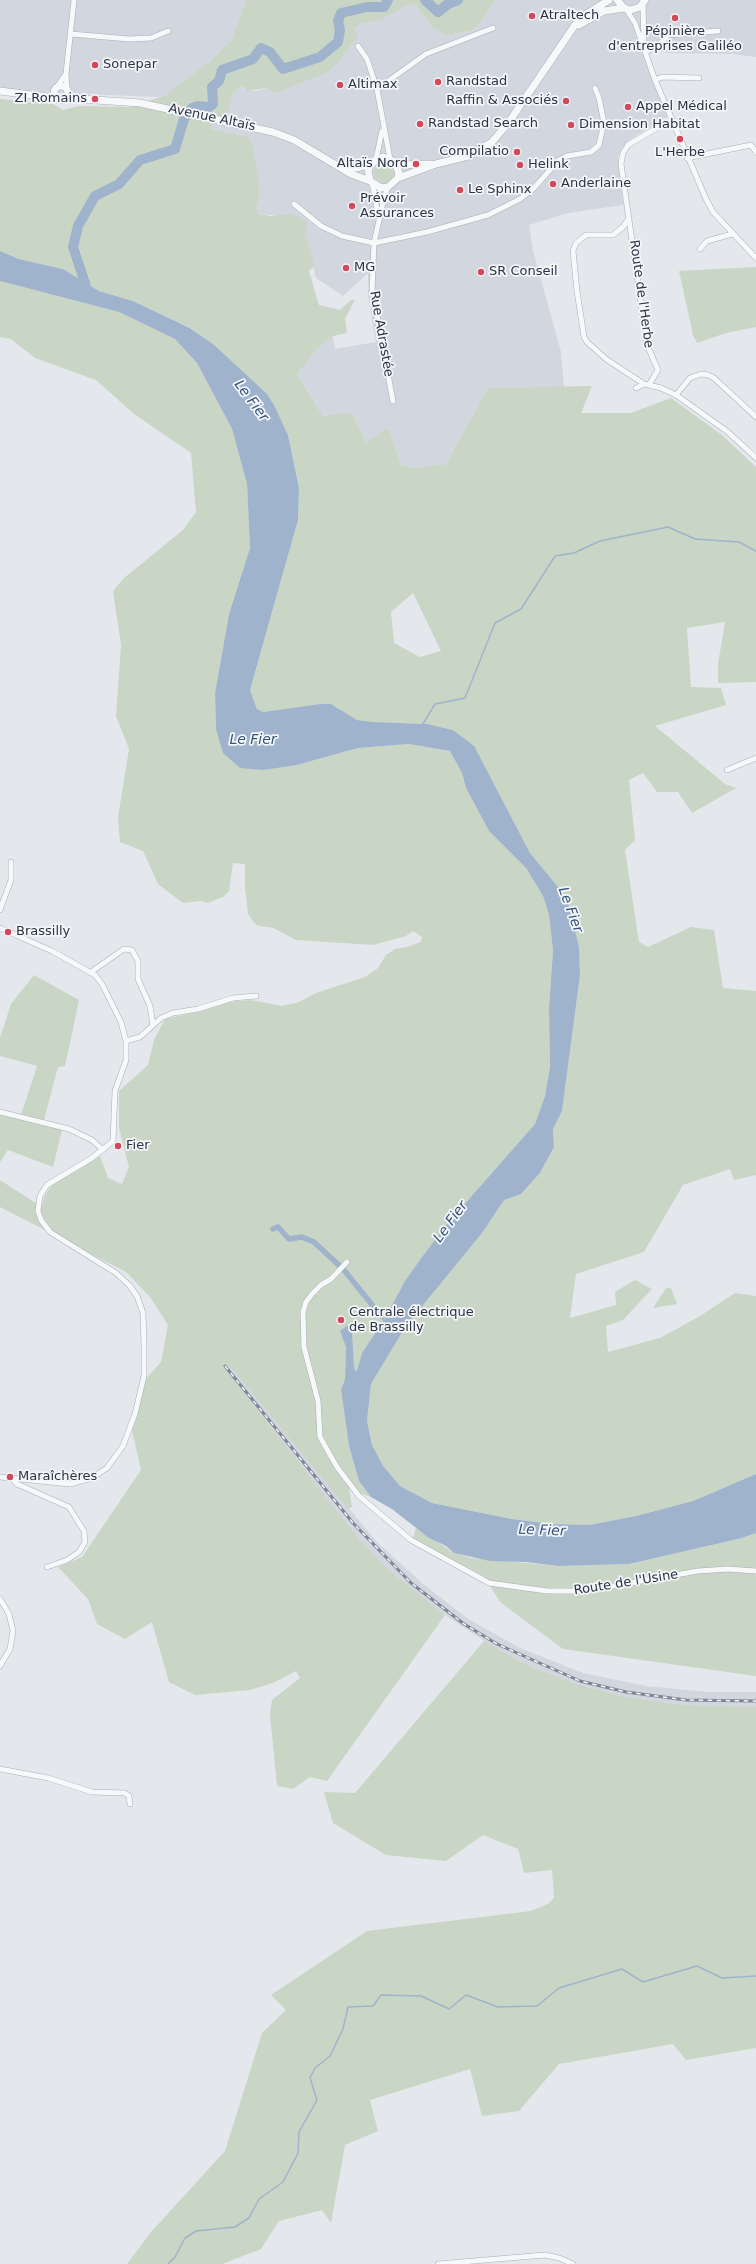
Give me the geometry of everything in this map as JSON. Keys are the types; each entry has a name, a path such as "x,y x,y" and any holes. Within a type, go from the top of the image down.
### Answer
{"street":[{"path":"382,128 368,175 371,182 381,188 388,187 398,178 436,164 474,153 501,133 584,15 608,0"},
{"path":"617,0 635,23 655,80 687,158 706,199 732,234 756,258"},
{"path":"0,91 41,95 60,100 67,93 66,74 73,1"},
{"path":"570,34 585,21 604,11 636,9 645,1"},
{"path":"645,1 645,50"},
{"path":"376,89 426,54 493,28"},
{"path":"645,50 658,46 668,35 718,30"},
{"path":"71,34 129,39 155,37 168,31"},
{"path":"358,46 367,59 376,89 382,128 392,160 399,173 398,178"},
{"path":"55,98 55,88 66,74"},
{"path":"655,80 662,78 699,78"},
{"path":"41,95 62,86 67,93"},
{"path":"294,204 321,226 342,236 374,243 474,220 498,212 520,199 533,189 559,160 567,156 584,154 596,149 602,140 604,123 600,98 595,88"},
{"name":"Avenue Altaïs","path":"67,93 78,98 140,103 273,132 294,140 351,174 371,182"},
{"name":"Route de l'Herbe","path":"646,385 658,370 647,345 621,164 623,153 632,141 672,119"},
{"path":"687,158 751,145 756,152"},
{"path":"373,162 383,157 403,164 436,164"},
{"name":"Avenue Altaïs","path":"338,166 357,168 373,162"},
{"name":"Rue Adrastée","path":"371,182 376,195 378,220"},
{"name":"Rue Adrastée","path":"388,187 378,220 374,243 372,290 393,401"},
{"path":"629,218 624,227 609,236 586,235 576,243 573,250 584,338 606,359 646,385 661,388 676,395 728,432 756,458"},
{"path":"624,227 632,236"},
{"path":"700,249 707,241 732,234"},
{"path":"676,395 690,378 701,374 708,375 714,378 756,417"},
{"path":"636,388 646,385"},
{"path":"727,770 756,758"},
{"path":"0,910 11,880 10,862"},
{"path":"0,928 52,951 91,972 100,980 116,1011 126,1041 126,1065 115,1091 114,1139 103,1150 51,1182 40,1196 38,1211 41,1220 50,1232 116,1273 130,1285 143,1313 144,1344 144,1376 135,1414 118,1455 107,1468 96,1476 82,1482 64,1484 0,1477"},
{"path":"91,972 124,949 132,950 138,961 138,979 150,1006 153,1025"},
{"path":"126,1041 140,1036 153,1025 173,1013 198,1009 233,998 256,996"},
{"path":"0,1112 69,1128 92,1140 103,1150"},
{"name":"Route de l'Usine","path":"347,1262 343,1268 312,1294 306,1302 303,1312 304,1347 318,1401 320,1437 333,1461 359,1496 410,1540 489,1583 505,1587 547,1591 585,1591 698,1572 728,1569 756,1572"},
{"path":"10,1477 17,1484 69,1507 84,1531 85,1542 79,1552 66,1560 46,1567"},
{"path":"0,1599 9,1614 13,1631 10,1649 0,1666"},
{"path":"0,1770 48,1778 88,1791 125,1793 129,1796 130,1804"},
{"path":"438,2264 536,2255 554,2256 573,2264"}],"shaded area":[{"path":"0,0 246,0 232,40 209,62 183,83 166,95 158,97 33,92 0,87"},
{"path":"495,0 756,0 756,57 732,54 668,53 655,51 649,54 660,85 673,113 629,140 622,148 618,156 623,205 568,213 529,225 533,251 561,352 564,387 488,388 446,464 414,468 401,465 388,428 366,442 351,412 323,416 297,373 315,350 333,336 335,349 376,342 368,296 368,273 343,296 316,278 305,232 282,216 258,214 256,206 260,197 248,137 212,129 211,125 228,113 232,94 242,86 245,90 257,91 266,88 275,93 325,74 361,23 381,20 411,3 416,6 434,29 446,35 471,31 478,26"},
{"path":"226,1365 232,1369 377,1542 422,1583 468,1619 520,1648 583,1673 646,1686 708,1692 756,1692 756,1707 682,1705 620,1696 574,1683 529,1666 484,1641 445,1615 384,1566 354,1533 226,1373 223,1367"}],"green space":[{"path":"246,0 495,0 478,26 471,31 446,35 434,29 416,6 411,3 381,20 361,23 355,30 358,36 337,63 325,74 275,93 266,88 247,91 242,86 232,94 228,113 211,125 212,129 248,137 252,144 259,184 260,197 256,206 258,214 271,216 286,214 298,216 308,223 305,232 314,266 309,271 319,305 340,310 351,300 355,300 345,319 347,333 333,336 315,350 297,374 323,416 351,412 366,442 388,428 401,465 414,468 446,464 488,388 592,386 581,413 631,413 671,398 722,435 756,467 756,682 718,683 718,664 725,622 687,628 691,687 721,688 726,705 655,726 725,784 736,788 692,813 678,792 657,792 643,773 629,780 635,840 625,850 639,942 648,947 691,927 714,930 723,988 756,991 756,1175 734,1180 730,1169 683,1185 644,1252 576,1274 570,1318 616,1305 615,1292 635,1280 652,1289 623,1320 606,1326 608,1352 660,1338 700,1316 735,1293 756,1296 756,1474 693,1501 636,1516 589,1525 552,1524 512,1519 432,1503 400,1486 383,1467 372,1445 367,1421 371,1384 406,1326 482,1233 504,1199 521,1194 540,1173 554,1147 553,1129 562,1111 580,975 579,947 567,899 530,853 502,800 453,730 427,724 357,720 348,716 337,707 320,704 263,712 257,709 250,690 298,520 299,488 288,435 275,407 213,344 191,328 133,301 99,291 63,269 19,259 0,251 0,99 53,104 63,110 78,106 131,107 166,95 209,62 232,40","holes":["413,593 441,651 420,657 394,643 391,612"]},
{"path":"380,163 388,163 394,169 394,177 388,183 380,183 374,177 374,169"},
{"path":"756,267 756,327 726,333 697,343 693,335 679,271"},
{"path":"0,281 119,312 175,339 197,363 232,429 247,484 250,548 229,614 215,693 216,729 297,765 358,748 409,744 450,751 462,773 466,788 489,831 526,868 543,896 549,915 553,950 549,1009 550,1067 545,1096 535,1124 447,1224 422,1257 405,1281 384,1320 362,1353 358,1371 355,1370 354,1366 352,1331 343,1333 346,1347 345,1379 341,1390 349,1446 359,1481 371,1497 349,1489 352,1507 348,1509 232,1369 226,1365 224,1367 354,1533 384,1566 445,1615 327,1781 310,1777 293,1789 277,1786 270,1715 272,1700 300,1678 296,1671 273,1683 250,1690 195,1695 169,1682 152,1622 125,1639 97,1624 88,1599 58,1567 82,1557 141,1470 132,1430 146,1379 161,1362 168,1325 150,1297 126,1272 0,1207 0,1180 42,1207 44,1197 54,1182 100,1156 108,1178 122,1184 129,1167 119,1128 119,1091 148,1065 154,1040 165,1019 202,1011 228,1002 251,1000 282,1006 299,1002 316,993 365,977 378,968 386,955 395,949 421,942 422,937 413,931 406,936 373,945 296,940 273,928 256,925 248,914 245,887 245,864 233,863 229,891 223,897 208,903 201,901 183,903 158,884 143,851 120,842 118,817 129,749 116,716 121,645 113,591 124,578 183,530 196,512 191,453 134,414 96,380 35,358 11,339 0,337"},
{"path":"34,975 79,1000 65,1066 58,1067 43,1124 62,1130 53,1167 8,1150 0,1162 0,1113 20,1118 37,1066 0,1056 0,1038 11,1004"},
{"path":"666,1288 671,1288 677,1304 653,1308"},
{"path":"416,1528 454,1553 471,1558 559,1566 629,1564 742,1538 756,1533 756,1676 563,1649 500,1602 484,1576 427,1547 413,1538"},
{"path":"484,1641 529,1666 574,1683 620,1696 682,1705 756,1707 756,2048 686,2060 673,2044 559,2064 519,2111 482,2116 470,2069 370,2100 378,2131 345,2145 331,2223 322,2210 279,2221 261,2249 222,2264 127,2264 151,2232 225,2151 262,2033 286,2010 271,1995 367,1931 531,1911 548,1904 554,1898 552,1870 524,1873 518,1849 483,1835 446,1861 386,1855 333,1823 324,1792 355,1793"}],"water":[{"name":"Le Fier","path":"0,251 19,259 63,269 99,291 133,301 190,328 213,344 267,394 275,407 288,435 299,488 298,520 250,690 257,709 263,712 320,704 331,704 357,720 427,724 453,730 474,746 530,853 567,898 579,947 580,975 562,1111 553,1129 554,1147 540,1173 521,1194 504,1200 482,1233 406,1326 371,1384 367,1421 372,1445 383,1466 400,1486 432,1503 512,1519 552,1524 589,1525 636,1516 693,1501 756,1474 756,1533 742,1538 629,1564 559,1566 525,1562 490,1561 454,1553 446,1546 429,1538 392,1509 371,1497 359,1481 349,1446 341,1390 345,1379 346,1347 340,1331 348,1325 352,1331 354,1366 355,1370 357,1371 362,1353 384,1320 405,1281 422,1257 447,1224 535,1124 545,1096 550,1067 549,1009 553,950 549,915 543,896 526,868 489,831 466,788 462,773 450,751 409,744 358,748 297,765 263,770 240,768 223,753 216,729 215,693 229,614 250,548 247,484 232,429 197,363 175,339 119,312 0,281"}],"waterway":[{"path":"86,295 85,283 73,247 78,226 95,196 119,184 140,160 175,149 184,119 192,108 198,106 209,107 213,104 212,87 219,81 222,70 253,59 261,48 270,52 283,69 320,57 338,42 340,30 338,21 341,13 367,7 384,7 388,0"},
{"path":"425,0 438,12 448,4 458,0"},
{"path":"423,724 435,704 465,698 495,623 521,609 555,556 574,553 600,541 668,527 695,539 739,542 756,551"},
{"path":"273,1229 278,1227 289,1239 302,1237 314,1242 344,1270 381,1316"},
{"path":"381,1316 384,1321"},
{"path":"168,2264 175,2257 185,2238 196,2231 235,2227 249,2218 259,2199 283,2182 298,2153 299,2132 317,2100 310,2078 315,2068 330,2056 343,2029 348,2007 373,2006 381,1995 421,1996 449,2009 466,1995 498,2007 537,2006 559,1988 622,1969 643,1982 697,1966 722,1978 756,1976"}],"railway":[{"path":"225,1366 353,1523 411,1583 464,1624 497,1644 580,1681 626,1692 686,1700 756,1701"}],"place":[{"name":"Atraltech","path":"532,16"},
{"name":"Pépinière d'entreprises Galiléo","path":"675,18"},
{"name":"Sonepar","path":"95,65"},
{"name":"Randstad","path":"438,82"},
{"name":"Altimax","path":"340,85"},
{"name":"ZI Romains","path":"95,99"},
{"name":"Raffin & Associés","path":"566,101"},
{"name":"Appel Médical","path":"628,107"},
{"name":"Randstad Search","path":"420,124"},
{"name":"Dimension Habitat","path":"571,125"},
{"name":"L'Herbe","path":"680,139"},
{"name":"Compilatio","path":"517,152"},
{"name":"Altaïs Nord","path":"416,164"},
{"name":"Helink","path":"520,165"},
{"name":"Anderlaine","path":"553,184"},
{"name":"Le Sphinx","path":"460,190"},
{"name":"Prévoir Assurances","path":"352,206"},
{"name":"MG","path":"346,268"},
{"name":"SR Conseil","path":"481,272"},
{"name":"Brassilly","path":"8,932"},
{"name":"Fier","path":"118,1146"},
{"name":"Centrale électrique de Brassilly","path":"341,1320"},
{"name":"Maraîchères","path":"10,1477"}]}
